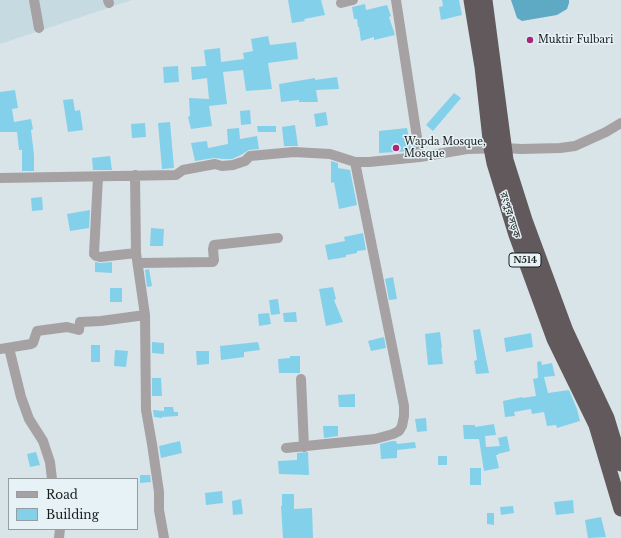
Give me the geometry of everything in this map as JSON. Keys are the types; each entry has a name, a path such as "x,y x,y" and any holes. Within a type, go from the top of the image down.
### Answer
{"highway":[{"name":"রংপুর সড়ক","path":"471,0 482,67 498,148 506,160 528,228 566,331 606,418 621,464"},
{"name":"রংপুর সড়ক","path":"485,0 498,148 494,163 516,235 554,339 596,425 621,509"}],"street":[{"path":"34,0 39,28"},
{"path":"340,3 353,0"},
{"path":"396,0 420,157"},
{"path":"0,178 176,175 183,170 215,164 222,166 233,165 245,161 250,156 304,152 330,154 354,162 369,162 420,157 448,152 498,148 532,150 575,146 606,132 621,123"},
{"path":"286,448 375,439 398,432 402,426 404,406 354,162"},
{"path":"135,175 137,258 145,315 146,410 152,444 159,510 164,538"},
{"path":"98,177 94,254 96,256 212,262 214,260 214,245 278,238"},
{"path":"52,478 50,462 43,441 29,419 5,349 33,343 37,331 67,327 79,330 80,322 101,321 145,315"},
{"path":"301,379 304,446"}],"shaded area":[{"path":"0,0 132,0 0,44"}],"water":[{"path":"511,0 569,0 569,3 567,9 557,15 522,21 517,18"}],"building":[{"path":"288,0 321,0 325,15 292,23"},
{"path":"442,0 459,0 462,15 441,20 439,7 443,6"},
{"path":"365,4 366,10 387,5 395,35 374,40 374,37 361,41 357,19 354,19 352,7"},
{"path":"268,36 270,45 296,42 298,59 268,63 272,89 246,91 243,70 223,72 227,104 209,106 212,126 191,129 188,117 190,116 189,98 209,99 207,78 192,80 191,67 206,66 204,50 220,48 221,62 244,59 243,53 253,51 251,39"},
{"path":"178,66 179,82 164,83 163,67"},
{"path":"337,77 339,89 316,90 318,102 299,102 299,100 281,102 279,84 315,78 315,80"},
{"path":"15,90 18,108 12,109 14,122 31,119 33,129 31,130 34,171 22,171 22,150 19,150 17,132 0,132 0,92"},
{"path":"454,93 461,98 433,131 426,125"},
{"path":"73,99 75,111 80,110 83,130 68,132 63,100"},
{"path":"250,110 251,124 241,125 240,111"},
{"path":"326,112 328,125 316,127 314,114"},
{"path":"170,122 174,168 162,169 158,123"},
{"path":"145,123 146,137 132,138 131,124"},
{"path":"295,125 298,146 284,146 282,127"},
{"path":"257,126 276,126 276,132 258,132"},
{"path":"239,128 240,139 257,136 259,149 249,150 232,159 214,158 195,161 191,143 207,141 208,148 228,144 227,129"},
{"path":"407,128 412,151 379,153 379,131"},
{"path":"110,156 112,170 93,170 92,158"},
{"path":"331,161 338,163 338,168 350,170 357,205 339,209 334,182 331,183"},
{"path":"42,197 43,210 32,211 31,198"},
{"path":"90,210 89,228 70,231 67,214"},
{"path":"151,228 164,229 163,246 150,246"},
{"path":"363,233 366,250 357,251 357,253 346,255 346,257 328,260 325,245 345,241 344,237"},
{"path":"95,262 112,262 112,273 95,272"},
{"path":"149,269 152,286 147,287 145,270"},
{"path":"393,277 397,299 389,300 385,279"},
{"path":"333,287 336,299 334,300 343,322 326,326 319,289"},
{"path":"110,288 122,288 122,302 110,302"},
{"path":"278,299 280,314 271,315 269,300"},
{"path":"296,312 297,322 284,322 283,313"},
{"path":"269,313 271,324 259,326 258,314"},
{"path":"480,329 489,373 476,374 474,361 477,360 473,330"},
{"path":"440,332 443,364 428,365 425,334"},
{"path":"531,333 533,347 506,352 504,338"},
{"path":"384,337 386,348 371,351 368,341"},
{"path":"152,342 164,343 164,354 152,353"},
{"path":"258,342 260,350 244,352 244,357 221,360 220,346"},
{"path":"91,345 100,345 100,362 91,362"},
{"path":"115,350 128,351 126,367 114,366"},
{"path":"196,351 209,351 209,364 197,365"},
{"path":"290,356 300,356 300,373 279,373 278,359 290,358"},
{"path":"541,361 542,365 552,363 555,376 544,377 548,393 569,390 580,421 557,428 556,425 547,426 544,412 532,414 531,409 514,412 515,416 505,417 503,401 536,396 533,379 538,378 537,362"},
{"path":"152,378 161,378 162,396 152,396"},
{"path":"355,394 355,407 339,407 338,395"},
{"path":"164,407 173,407 174,412 178,412 178,416 162,418 154,417 153,410 164,411"},
{"path":"426,418 427,431 417,432 415,419"},
{"path":"494,424 496,435 485,436 486,447 500,446 498,438 507,436 510,451 496,455 499,468 484,471 479,439 464,439 463,425 475,425 475,427"},
{"path":"323,426 338,426 338,436 324,438"},
{"path":"180,441 182,453 161,458 159,446"},
{"path":"396,441 397,444 415,442 416,448 397,450 397,458 381,459 380,444"},
{"path":"36,452 40,465 30,467 27,454"},
{"path":"308,452 309,475 279,474 278,461 297,460 297,453"},
{"path":"438,456 447,456 447,465 438,465"},
{"path":"470,468 481,468 481,485 470,485"},
{"path":"140,475 150,475 151,482 140,483"},
{"path":"222,491 223,503 206,505 205,493"},
{"path":"282,494 294,494 294,509 312,508 313,538 283,538 281,506"},
{"path":"241,499 243,514 233,515 232,501"},
{"path":"573,500 574,513 556,515 554,502"},
{"path":"513,506 514,513 501,515 500,507"},
{"path":"487,513 494,513 494,525 487,524"},
{"path":"601,517 606,537 588,538 585,520"}],"place":[{"name":"Muktir Fulbari","path":"530,40"},
{"name":"Wapda Mosque, Mosque","path":"396,148"}]}
